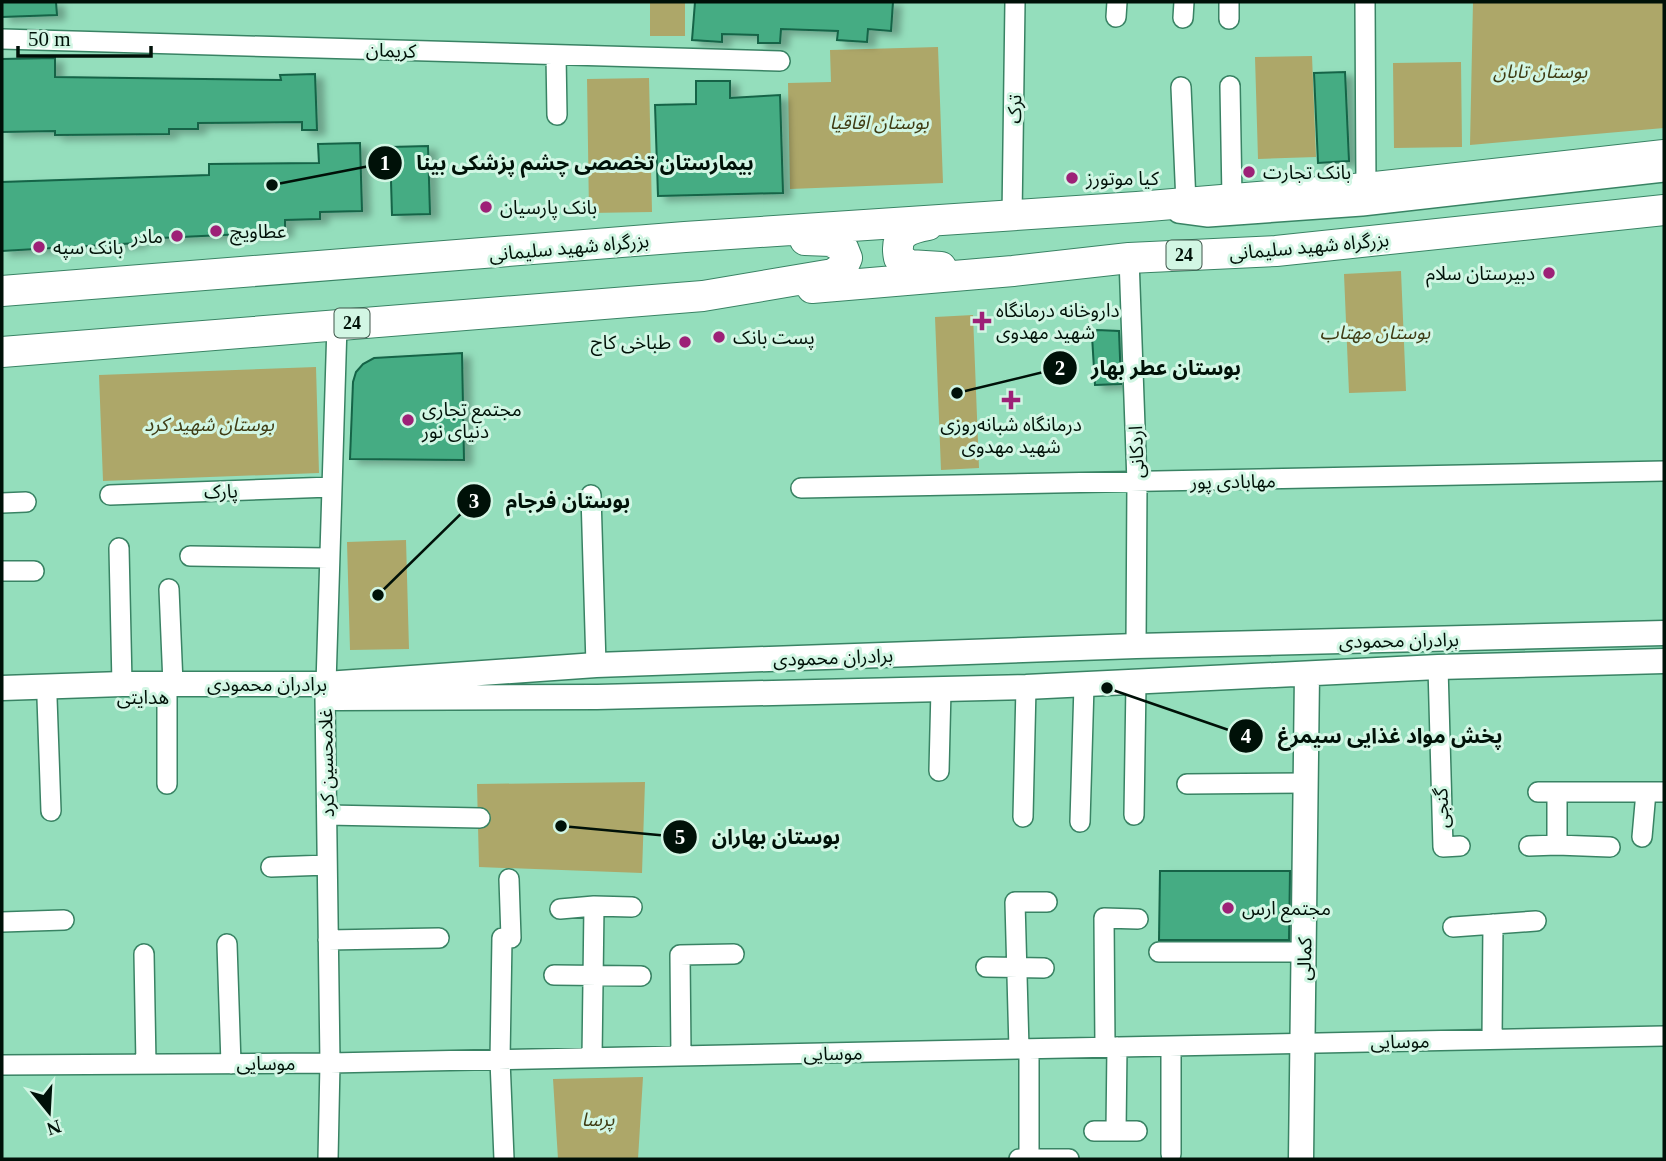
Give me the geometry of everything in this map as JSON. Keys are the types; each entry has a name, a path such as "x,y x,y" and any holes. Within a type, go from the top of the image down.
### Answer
{"highway":[{"name":"بزرگراه شهید سلیمانی","path":"8,289 685,237 1138,207 1366,188 1664,155"},
{"name":"بزرگراه شهید سلیمانی","path":"703,296 880,284 1129,258 1276,251 1664,210"},
{"path":"1012,217 950,221 915,228 901,236 896,246 899,258 908,265 1013,271"},
{"path":"685,237 831,242 843,248 847,258 843,267 833,274 703,296"},
{"name":"24","path":"2,352 703,296"}],"main road":[{"name":"برادران محمودی","path":"326,691 596,665 1136,646 1664,633"},
{"path":"1136,646 1136,683"},
{"name":"برادران محمودی","path":"326,691 611,697 1026,687 1437,667 1664,661"},
{"path":"1307,717 1325,690 1339,681 1366,671"},
{"name":"کمالی","path":"1301,1159 1307,674"},
{"path":"2,688 122,684 170,690"},
{"name":"هدایتی","path":"2,700 170,690 326,691"}],"street":[{"name":"ترک","path":"1012,217 1015,2"},
{"path":"1365,2 1366,188"},
{"name":"کریمان","path":"2,39 780,61"},
{"path":"556,55 557,115"},
{"path":"1230,86 1232,198"},
{"path":"1181,87 1186,203"},
{"path":"1138,207 1208,217 1362,206 1664,172"},
{"path":"1276,251 1336,231 1664,196"},
{"name":"اردکانی","path":"1129,258 1137,483 1136,646"},
{"name":"غلامحسین کرد","path":"328,1159 330,1063 326,691 337,325"},
{"name":"مهابادی پور","path":"801,488 1664,471"},
{"name":"پارک","path":"110,495 331,487"},
{"path":"592,495 596,665"},
{"path":"2,503 26,502"},
{"path":"119,548 122,684"},
{"path":"190,556 329,558"},
{"path":"2,571 34,571"},
{"path":"167,784 169,589"},
{"name":"گنجی","path":"1437,667 1443,846 1460,846"},
{"path":"1134,815 1136,683"},
{"path":"1080,822 1084,685"},
{"path":"1023,817 1026,687"},
{"path":"939,771 940,689"},
{"path":"47,698 51,811"},
{"path":"1187,784 1306,783"},
{"path":"1557,845 1547,792 1655,792 1642,837"},
{"path":"327,815 480,818"},
{"path":"1529,846 1610,847"},
{"path":"271,867 327,865"},
{"path":"504,1159 500,1059 502,938 511,938 509,879"},
{"path":"1029,1159 1024,1049 1008,902 1046,902"},
{"path":"592,1058 594,906"},
{"path":"561,909 632,907"},
{"path":"1116,1131 1104,918 1138,919"},
{"path":"2,922 64,920"},
{"path":"1453,927 1536,921"},
{"path":"1492,1039 1493,924"},
{"path":"328,940 439,938"},
{"path":"227,944 231,1064"},
{"path":"1159,952 1304,952"},
{"path":"144,954 146,1064"},
{"path":"681,1056 680,955 734,954"},
{"path":"986,967 1044,968"},
{"path":"554,975 641,976"},
{"name":"موسایی","path":"2,1065 231,1064 292,1054 330,1063 1664,1036"},
{"path":"1171,1046 1171,1154"},
{"path":"1094,1131 1137,1131"},
{"path":"1019,1159 1069,1159"}],"green space":[{"path":"650,2 685,2 685,36 650,36"},
{"name":"بوستان تابان","path":"1473,2 1664,2 1664,128 1470,145"},
{"name":"بوستان اقاقیا","path":"938,47 943,183 790,189 788,83 831,82 830,50"},
{"path":"1312,56 1316,157 1258,159 1255,57"},
{"path":"1461,62 1462,147 1394,148 1393,63"},
{"path":"649,78 652,212 589,213 587,79"},
{"name":"بوستان مهتاب","path":"1401,271 1406,391 1349,393 1344,274"},
{"path":"973,315 979,468 941,470 935,317"},
{"name":"بوستان شهید کرد","path":"316,367 319,473 103,481 99,375"},
{"path":"406,540 409,649 350,650 347,542"},
{"path":"645,782 642,873 479,867 477,784"},
{"name":"پرسا","path":"643,1077 638,1159 558,1159 553,1079"}],"building":[{"path":"2,2 56,2 57,15 2,17"},
{"path":"695,2 893,2 891,31 868,29 867,42 837,40 838,31 781,29 780,43 758,43 758,35 722,34 722,42 692,40"},
{"path":"55,58 55,77 281,80 280,75 315,74 317,130 302,130 302,122 198,123 198,129 169,129 169,134 55,135 55,131 2,132 2,59"},
{"path":"1345,72 1349,161 1318,163 1314,73"},
{"path":"696,81 730,81 730,98 780,95 783,193 658,196 655,105 696,104"},
{"path":"360,143 362,211 320,212 320,219 285,220 285,232 139,239 138,243 2,251 2,182 209,175 209,164 319,163 318,144"},
{"path":"428,146 430,214 392,215 390,147"},
{"path":"1097,330 1119,331 1121,384 1095,385 1092,336"},
{"name":"مجتمع تجاری دنیای نور","path":"462,353 464,460 350,459 353,382 356,372 363,364 374,358"},
{"name":"مجتمع ارس","path":"1160,871 1290,871 1289,940 1159,940"}],"place":[{"name":"بانک تجارت","path":"1249,172"},
{"name":"کیا موتورز","path":"1072,178"},
{"name":"بیمارستان تخصصی چشم پزشکی بینا","path":"272,185"},
{"name":"بانک پارسیان","path":"486,207"},
{"name":"عطاویچ","path":"216,231"},
{"name":"مادر","path":"177,236"},
{"name":"بانک سپه","path":"39,247"},
{"name":"دبیرستان سلام","path":"1549,273"},
{"name":"داروخانه درمانگاه شهید مهدوی","path":"982,321"},
{"name":"پست بانک","path":"719,337"},
{"name":"طباخی کاج","path":"685,342"},
{"name":"بوستان عطر بهار","path":"957,393"},
{"name":"درمانگاه شبانه‌روزی شهید مهدوی","path":"1011,400"},
{"name":"مجتمع تجاری دنیای نور","path":"408,420"},
{"name":"بوستان فرجام","path":"378,595"},
{"name":"پخش مواد غذایی سیمرغ","path":"1107,688"},
{"name":"بوستان بهاران","path":"561,826"},
{"name":"مجتمع ارس","path":"1228,908"}]}
